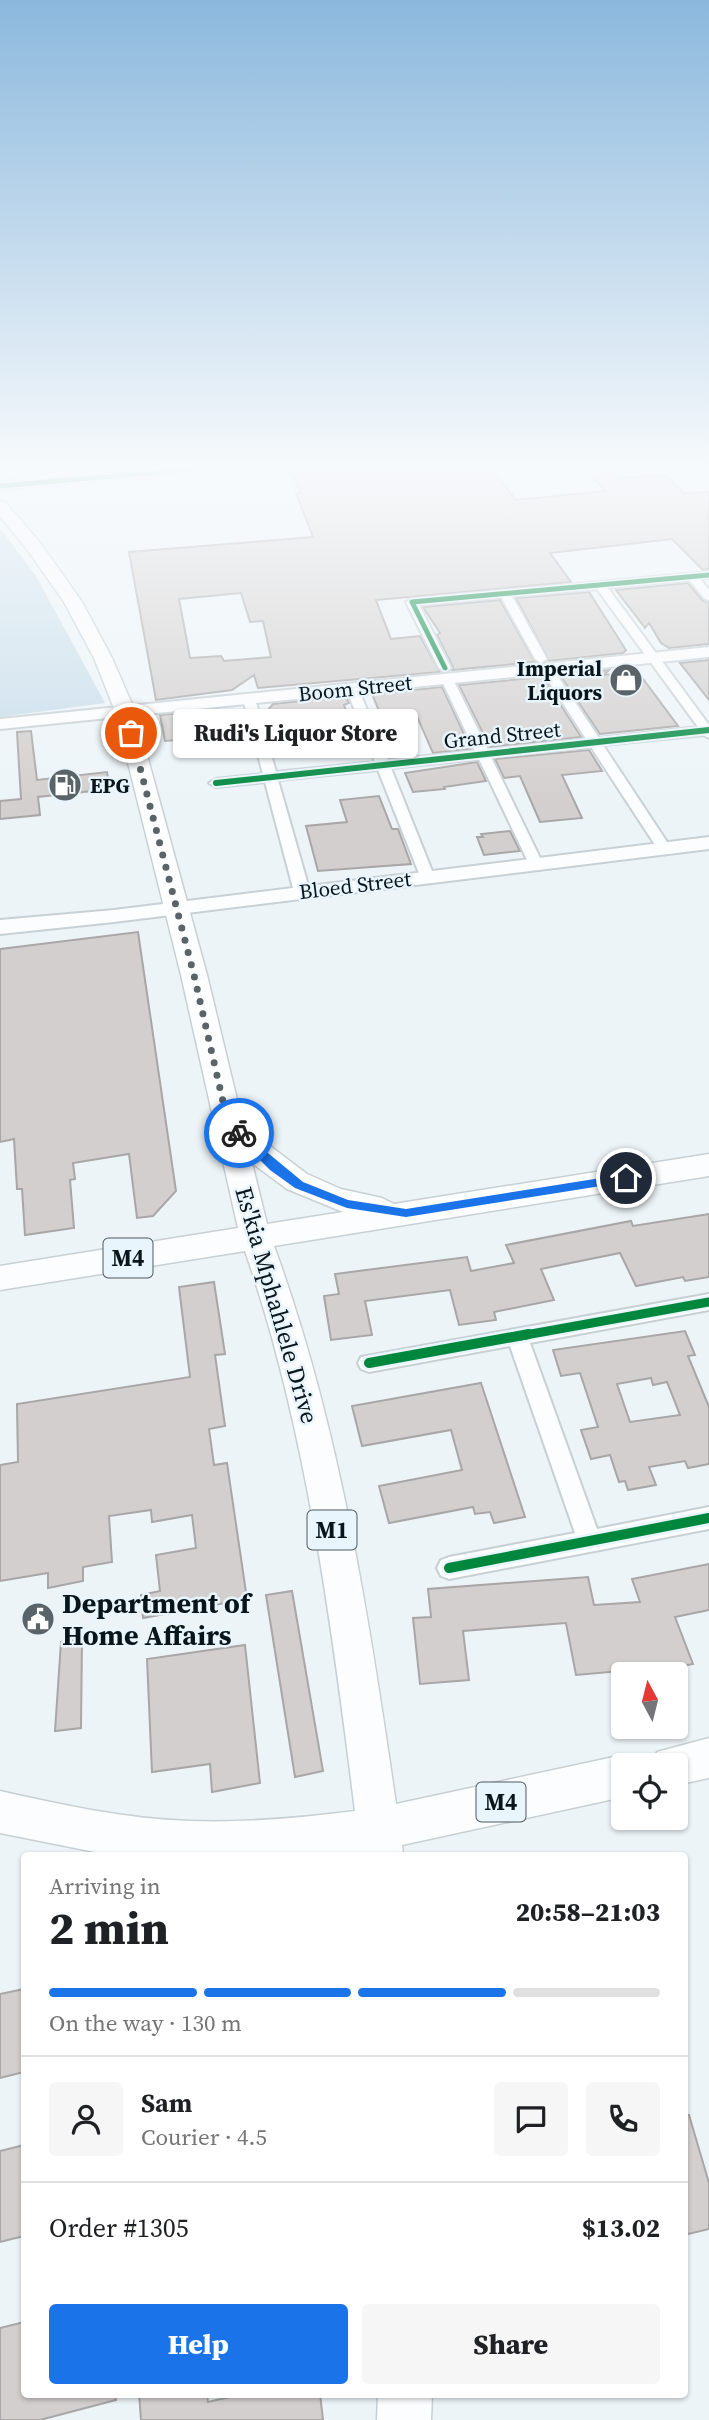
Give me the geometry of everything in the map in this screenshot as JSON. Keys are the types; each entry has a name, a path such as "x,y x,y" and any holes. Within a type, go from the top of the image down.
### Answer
{"main road":[{"name":"Es'kia Mphahlele Drive","path":"57,580 73,602 103,658 125,711 176,908 255,1237 274,1290 313,1435 358,1677 380,1842"},
{"name":"Boom Street","path":"0,724 352,688 446,673 709,652"},
{"name":"Bloed Street","path":"0,927 709,843"},
{"path":"227,1119 274,1167 299,1185 347,1204 406,1213"},
{"name":"M4","path":"0,1278 709,1165"},
{"path":"688,1762 709,1758"},
{"name":"M4","path":"0,1812 130,1837 215,1843 380,1842 611,1779"},
{"path":"404,2420 405,2398"}],"street":[{"path":"536,864 412,602 651,580"},
{"path":"694,580 709,597"},
{"path":"600,585 708,732"},
{"path":"505,594 544,664 664,848"},
{"path":"352,688 427,876"},
{"path":"250,699 302,892"},
{"name":"Grand Street","path":"216,783 708,732"},
{"path":"369,1363 709,1302"},
{"path":"517,1337 590,1541"},
{"path":"450,1568 709,1518"}],"shaded area":[{"path":"0,580 38,580 105,703 0,717"}],"building":[{"path":"134,580 571,582 376,600 391,639 420,636 440,672 258,688 254,675 232,690 156,700","holes":["241,593 250,622 263,621 271,657 224,661 221,656 190,658 179,599"]},
{"path":"688,583 703,601 709,602 709,644 669,648 661,643 649,623 645,628 616,590"},
{"path":"589,592 626,650 623,653 549,661 516,598"},
{"path":"500,600 535,662 452,670 453,667 437,635 440,633 423,607"},
{"path":"709,660 709,700 680,663"},
{"path":"609,670 604,675 638,672 678,726 600,734 560,675"},
{"path":"543,677 581,737 490,747 459,685"},
{"path":"442,687 471,749 433,753 416,714 382,718 372,694"},
{"path":"346,696 349,703 344,705 351,723 275,732 272,722 265,723 263,716 273,704"},
{"path":"194,712 200,738 165,741 160,715"},
{"path":"31,731 37,780 107,772 110,789 38,797 40,815 0,819 0,801 21,799 17,732"},
{"path":"589,750 602,771 562,775 582,818 540,822 520,776 504,778 495,759"},
{"path":"477,762 486,781 444,787 445,789 413,792 405,773"},
{"path":"379,796 392,829 398,829 411,864 318,871 306,826 347,822 340,800"},
{"path":"510,831 520,851 484,855 477,837 483,837 481,834"},
{"path":"138,932 176,1191 153,1216 137,1218 129,1154 73,1163 75,1179 70,1180 74,1228 25,1235 22,1189 17,1189 14,1139 0,1142 0,949"},
{"path":"709,1214 709,1277 685,1281 683,1277 636,1286 620,1253 541,1269 554,1300 494,1312 496,1320 459,1325 450,1290 365,1301 372,1335 331,1340 324,1296 339,1294 335,1274 467,1257 471,1271 514,1263 506,1245 631,1221 633,1226"},
{"path":"214,1282 225,1354 215,1355 225,1426 209,1429 214,1465 227,1463 247,1599 143,1618 141,1595 160,1591 156,1555 196,1548 192,1515 152,1522 151,1510 109,1516 112,1562 83,1567 83,1581 48,1588 48,1573 0,1581 0,1465 18,1462 17,1404 190,1377 179,1287"},
{"path":"685,1331 695,1355 688,1356 709,1407 709,1464 688,1468 685,1461 649,1467 656,1485 628,1490 625,1481 619,1482 610,1455 591,1459 581,1430 598,1427 580,1373 561,1376 553,1350","holes":["651,1378 653,1385 667,1382 680,1415 630,1422 617,1384"]},
{"path":"481,1383 525,1517 494,1523 490,1512 475,1514 473,1507 389,1523 379,1486 462,1470 451,1430 362,1446 352,1406"},
{"path":"709,1564 709,1610 675,1617 693,1664 611,1662 611,1672 576,1675 566,1623 463,1631 469,1680 420,1684 413,1618 431,1617 428,1589 588,1577 594,1605 640,1602 632,1579"},
{"path":"292,1591 323,1771 295,1777 266,1595"},
{"path":"82,1639 81,1728 55,1731 61,1642"},
{"path":"245,1645 260,1783 212,1792 210,1764 152,1772 147,1659"},
{"path":"21,1990 21,2073 0,2078 0,1994"},
{"path":"688,2115 709,2183 709,2229 688,2234"},
{"path":"21,2146 21,2237 0,2242 0,2151"},
{"path":"21,2323 21,2398 116,2400 40,2420 0,2420 0,2328"},
{"path":"139,2398 208,2398 208,2402 225,2398 320,2398 323,2420 141,2420"}],"cycle path":[{"path":"445,668 412,602 655,580"},
{"path":"216,783 709,730"},
{"path":"369,1363 709,1302"},
{"path":"449,1568 709,1518"}],"way so far":[{"path":"131,733 194,975 227,1119 239,1133"}],"place":[{"name":"Imperial Liquors","path":"626,680"},
{"name":"Rudi's Liquor Store","path":"131,733"},
{"name":"EPG","path":"65,785"},
{"name":"Department of Home Affairs","path":"38,1619"}],"route":[{"path":"239,1133 274,1167 299,1185 347,1204 406,1213 626,1178"}]}
